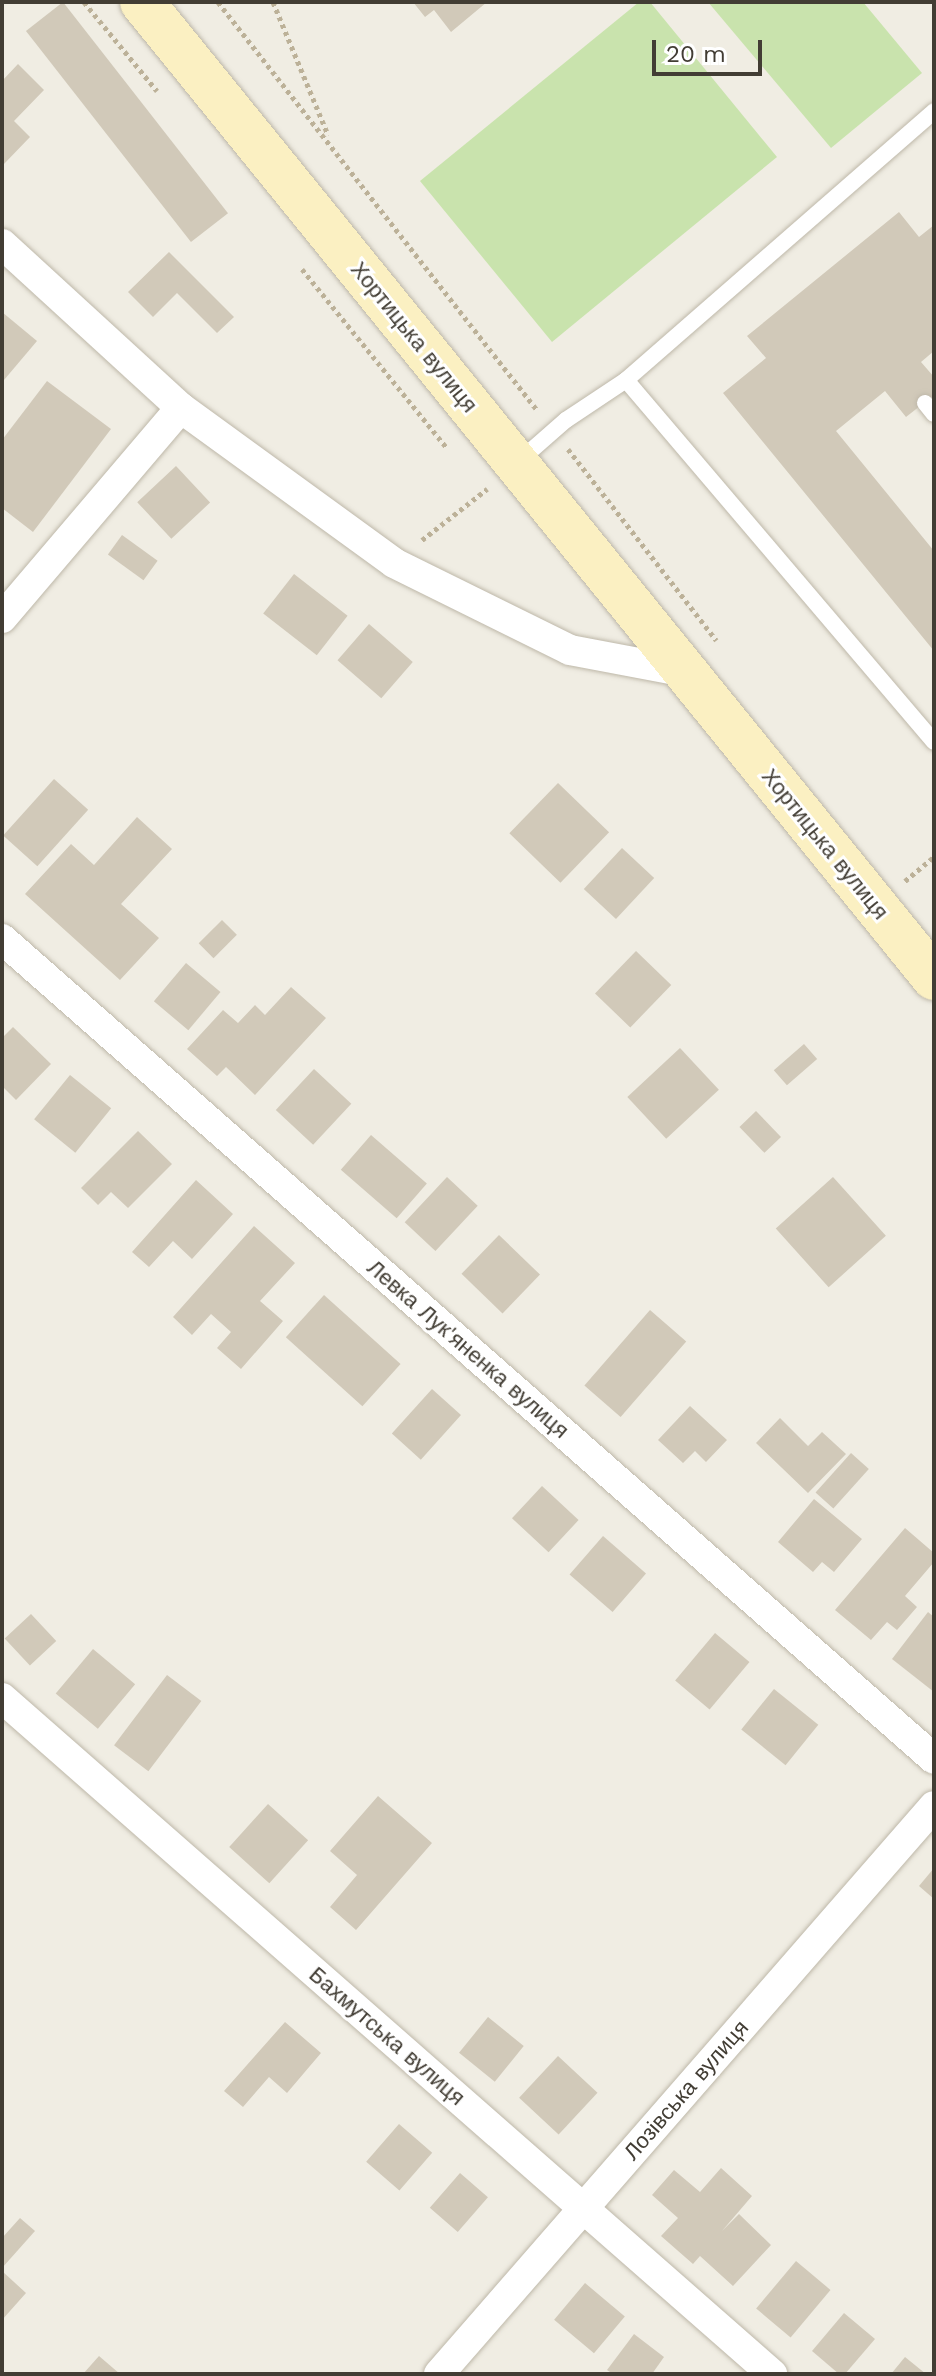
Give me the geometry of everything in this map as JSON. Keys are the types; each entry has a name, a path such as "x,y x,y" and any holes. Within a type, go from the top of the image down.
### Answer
{"street":[{"name":"Хортицька вулиця","path":"142,2 934,978"},
{"path":"2,244 181,408 394,563 570,650 686,672"},
{"path":"2,618 181,408"},
{"name":"Левка Лук'яненка вулиця","path":"2,939 934,1759"},
{"name":"Бахмутська вулиця","path":"2,1698 772,2374"},
{"name":"Лозівська вулиця","path":"439,2374 934,1806"}],"lane":[{"path":"517,463 554,431 626,380 934,111"},
{"path":"626,380 934,742"}],"path":[{"path":"218,2 554,431"},
{"path":"273,2 332,144"},
{"path":"292,256 455,457"},
{"path":"394,563 484,492 474,480"},
{"path":"904,882 934,857"}],"green space":[{"path":"639,2 650,2 777,157 552,342 420,181"},
{"path":"708,2 863,2 922,73 831,148"}],"building":[{"path":"63,2 228,213 191,242 26,31"},
{"path":"413,2 487,2 451,32 434,10 425,17"},
{"path":"18,64 44,90 14,121 30,137 3,165 2,81"},
{"path":"899,212 919,237 934,225 934,351 921,362 934,377 934,395 906,417 885,391 836,431 934,551 934,651 723,393 766,358 747,336"},
{"path":"169,252 234,317 217,333 177,293 153,317 128,292"},
{"path":"2,312 37,341 4,380 2,378"},
{"path":"47,381 111,429 33,532 2,508 2,440"},
{"path":"176,466 210,503 171,539 137,502"},
{"path":"122,535 158,561 143,580 108,554"},
{"path":"294,574 348,616 317,655 263,613"},
{"path":"369,624 413,662 381,698 338,660"},
{"path":"54,779 88,810 37,866 3,835"},
{"path":"558,783 609,832 560,883 509,833"},
{"path":"137,817 172,849 121,904 159,938 120,980 25,894 71,844 94,865"},
{"path":"622,848 654,878 616,919 584,889"},
{"path":"222,920 237,935 214,958 199,943"},
{"path":"636,951 671,985 630,1027 595,993"},
{"path":"186,963 220,992 188,1030 154,1001"},
{"path":"291,987 326,1018 255,1095 226,1067 217,1076 187,1049 223,1010 238,1023 255,1005 265,1015"},
{"path":"13,1027 51,1064 16,1100 2,1086 2,1038"},
{"path":"804,1044 817,1059 787,1085 774,1070"},
{"path":"680,1048 719,1090 666,1139 627,1097"},
{"path":"314,1069 351,1104 313,1145 276,1110"},
{"path":"70,1075 111,1108 75,1153 34,1119"},
{"path":"756,1111 781,1137 764,1153 739,1127"},
{"path":"138,1131 172,1164 128,1208 111,1192 98,1205 81,1188"},
{"path":"371,1135 427,1184 397,1218 341,1170"},
{"path":"447,1177 478,1206 435,1251 405,1222"},
{"path":"833,1177 886,1236 829,1287 776,1229"},
{"path":"196,1180 233,1214 192,1259 173,1241 149,1267 132,1252"},
{"path":"254,1226 295,1263 260,1301 283,1321 241,1369 217,1348 231,1332 211,1314 192,1335 173,1317"},
{"path":"499,1235 540,1275 502,1313 461,1274"},
{"path":"324,1295 401,1364 362,1406 286,1337"},
{"path":"650,1310 686,1341 621,1417 584,1385"},
{"path":"432,1389 461,1415 421,1460 392,1434"},
{"path":"690,1406 727,1440 706,1462 695,1451 683,1463 658,1440"},
{"path":"780,1418 808,1446 822,1432 846,1454 808,1493 756,1443"},
{"path":"851,1453 869,1469 833,1508 816,1492"},
{"path":"542,1486 579,1520 549,1552 512,1518"},
{"path":"814,1499 862,1539 834,1572 822,1562 813,1572 778,1542"},
{"path":"905,1528 934,1553 934,1562 905,1596 917,1607 897,1630 887,1622 871,1640 835,1610"},
{"path":"603,1536 646,1573 613,1612 570,1574"},
{"path":"928,1612 934,1617 934,1692 892,1659"},
{"path":"31,1614 56,1641 30,1666 5,1639"},
{"path":"715,1633 749,1662 710,1709 675,1680"},
{"path":"93,1649 135,1684 98,1729 56,1693"},
{"path":"167,1675 201,1701 148,1771 114,1745"},
{"path":"774,1689 818,1725 786,1765 741,1729"},
{"path":"378,1796 432,1843 356,1930 330,1907 357,1875 330,1851"},
{"path":"268,1804 308,1840 269,1883 229,1847"},
{"path":"934,1868 934,1899 919,1886"},
{"path":"488,2017 524,2046 495,2082 459,2053"},
{"path":"285,2022 321,2053 287,2093 269,2077 243,2107 224,2091"},
{"path":"558,2056 597,2093 559,2135 519,2098"},
{"path":"399,2124 432,2153 399,2191 366,2162"},
{"path":"721,2168 752,2196 722,2231 739,2214 771,2245 733,2286 700,2256 693,2264 661,2236 678,2218 652,2195 674,2170 700,2192"},
{"path":"460,2173 488,2197 458,2232 430,2208"},
{"path":"20,2218 35,2231 2,2268 2,2238"},
{"path":"796,2261 830,2290 791,2337 756,2308"},
{"path":"2,2271 26,2293 2,2320"},
{"path":"585,2283 625,2316 594,2353 554,2320"},
{"path":"844,2313 875,2339 845,2374 839,2374 812,2351"},
{"path":"634,2334 664,2357 652,2374 613,2374 607,2370"},
{"path":"99,2356 120,2374 83,2374"},
{"path":"905,2357 926,2374 891,2374"}]}
